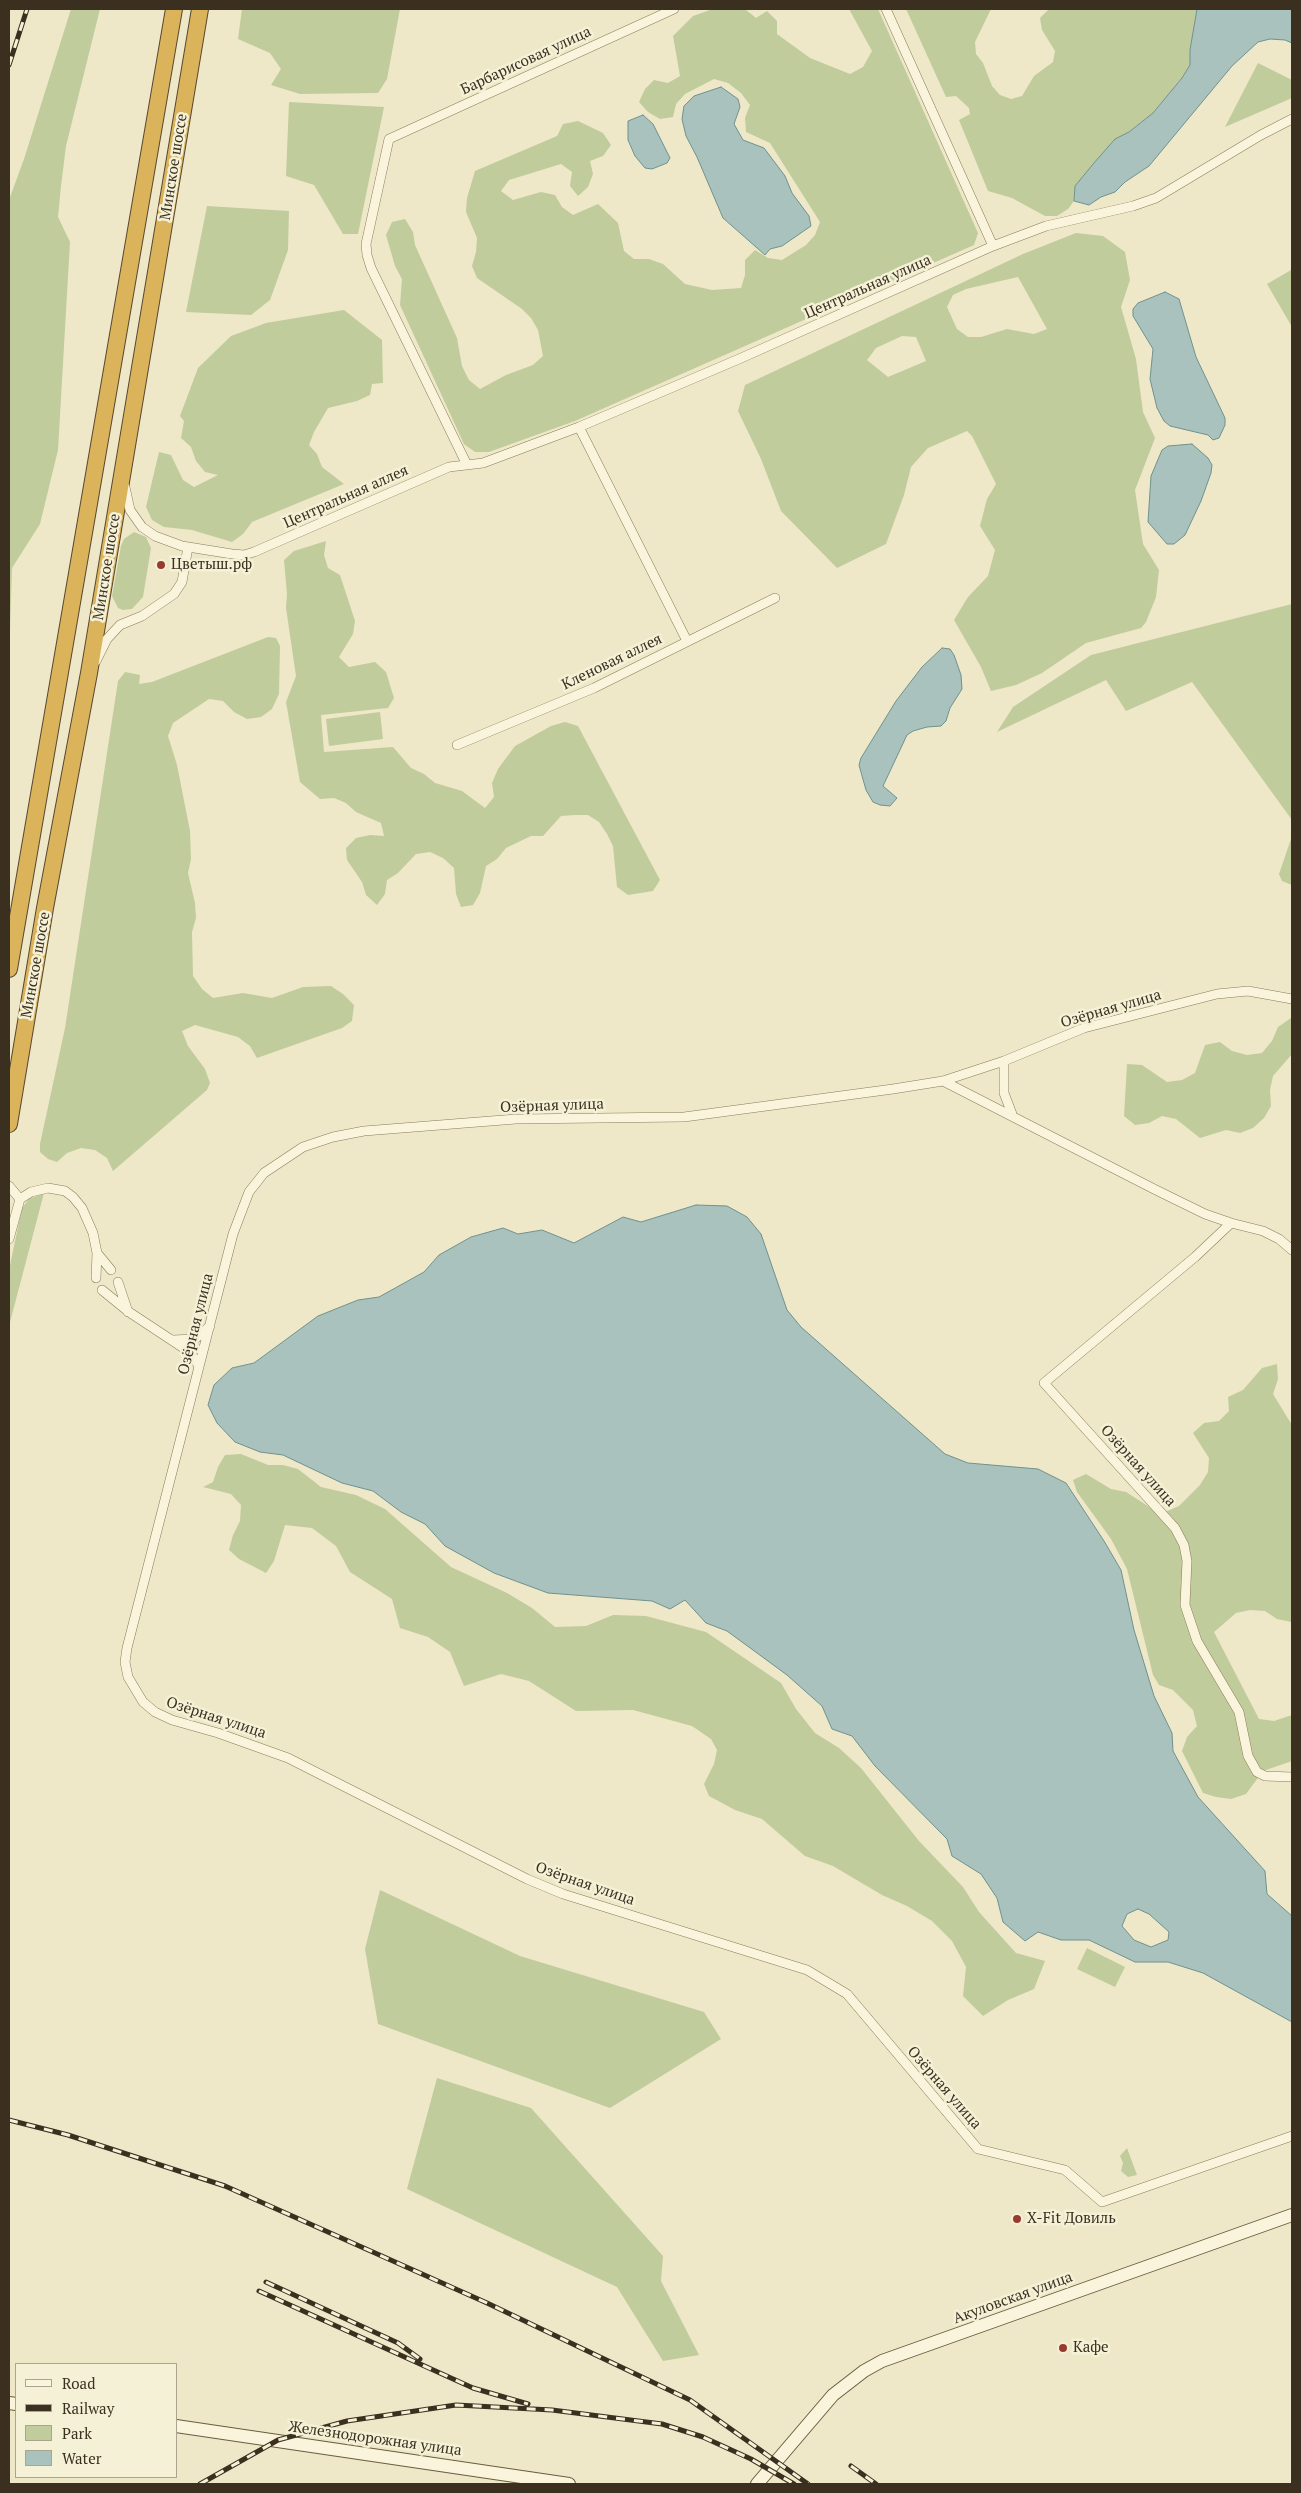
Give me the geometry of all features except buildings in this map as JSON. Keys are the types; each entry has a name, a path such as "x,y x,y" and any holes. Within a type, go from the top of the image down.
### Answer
{"highway":[{"name":"Минское шоссе","path":"9,969 174,9"},
{"name":"Минское шоссе","path":"9,1124 45,908 90,673 200,9"}],"street":[{"name":"Барбарисовая улица","path":"467,465 371,268 367,255 366,244 389,139 674,9"},
{"path":"886,9 993,246"},
{"name":"Центральная улица","path":"449,467 483,463 579,427 739,359 993,246 1046,226 1134,206 1156,198 1292,119"},
{"path":"579,427 687,641"},
{"name":"Центральная аллея","path":"123,472 130,510 142,527 155,536 188,547 244,555 449,467"},
{"path":"90,673 107,639 120,625 165,602 179,588 188,547"},
{"name":"Кленовая аллея","path":"458,744 594,688 775,598"},
{"name":"Озёрная улица","path":"1292,999 1248,991 1217,994 1084,1028 1004,1061 943,1080 684,1117 516,1119 364,1131 333,1137 303,1147 264,1173 249,1192 233,1234 127,1648 128,1677 142,1702 155,1712 172,1720 218,1733 288,1758 527,1879 563,1894 807,1970 847,1994 978,2149 1065,2170 1102,2202 1292,2136"},
{"path":"1004,1061 1004,1094 1012,1114"},
{"path":"943,1080 1012,1114 1079,1152 1205,1214 1263,1231 1279,1239 1292,1250"},
{"path":"9,1186 20,1199"},
{"path":"9,1239 20,1199 31,1192 48,1188 65,1191 82,1208 93,1233 97,1253 96,1278"},
{"name":"Озёрная улица","path":"1231,1223 1196,1257 1044,1383 1175,1528 1184,1545 1187,1561 1185,1605 1197,1641 1238,1712 1248,1756 1257,1772 1265,1776 1292,1777"},
{"path":"97,1253 112,1270"},
{"path":"118,1282 128,1312"},
{"path":"102,1290 128,1312 190,1354 199,1368"},
{"path":"172,1340 195,1338 210,1326"},
{"name":"Акуловская улица","path":"757,2484 833,2395 864,2370 882,2361 1292,2215"},
{"name":"Железнодорожная улица","path":"178,2426 569,2484"}],"green space":[{"path":"71,9 100,9 66,146 58,217 70,242 58,450 40,524 12,568 9,662 9,200 24,159"},
{"path":"242,9 400,9 387,79 378,93 300,94 271,85 281,69 270,53 238,39"},
{"path":"713,9 745,9 756,18 767,11 777,21 777,34 810,58 850,74 863,67 872,51 849,9 878,9 978,233 974,245 575,421 489,452 475,452 464,444 400,305 402,279 395,266 386,235 392,222 405,219 413,232 415,245 457,338 462,366 469,380 480,389 506,375 533,365 543,356 538,330 531,318 522,309 477,278 472,266 477,238 466,212 467,198 475,171 557,136 563,124 578,121 603,133 611,145 603,156 590,161 593,174 588,187 578,196 570,186 572,172 561,164 509,180 501,191 513,200 541,192 555,195 562,207 573,215 598,204 618,223 624,251 634,259 649,259 663,264 685,284 712,290 741,288 745,275 745,260 755,250 768,258 782,260 806,245 815,235 820,222 770,143 746,132 745,118 750,105 741,93 728,83 714,79 685,94 676,104 673,117 660,119 648,112 639,102 645,89 654,80 668,83 680,76 673,36 693,16"},
{"path":"906,9 991,9 975,42 976,54 983,63 992,86 1000,95 1011,99 1022,96 1034,76 1053,62 1055,51 1042,30 1040,18 1048,10 1197,9 1190,50 1190,65 1182,78 1153,113 1129,132 1115,139 1075,186 1074,201 1068,209 1057,216 1045,216 1012,198 988,191 959,120 970,114 969,108 956,96 946,97"},
{"path":"1258,63 1292,80 1292,98 1225,127"},
{"path":"289,102 384,107 358,234 343,234 314,185 286,176"},
{"path":"207,206 289,211 288,250 270,300 251,315 186,312"},
{"path":"1076,233 1103,236 1125,252 1130,280 1121,307 1136,359 1143,412 1155,438 1135,490 1143,544 1159,570 1156,597 1146,622 1141,628 1086,643 1042,673 1016,685 991,691 981,667 954,620 968,597 988,576 995,550 980,526 987,499 996,484 972,436 967,431 928,448 911,467 904,495 886,544 837,568 781,511 761,459 738,411 745,385 1023,254","holes":["1018,277 1047,329 1034,334 1007,329 981,337 968,337 957,329 947,307 953,295 966,289","902,336 916,337 926,361 888,377 867,360 876,348"]},
{"path":"1291,270 1292,273 1292,327 1267,284"},
{"path":"344,310 382,340 383,383 372,384 370,395 357,401 328,408 314,432 309,445 317,454 322,467 344,484 252,522 243,534 232,542 192,530 164,527 152,520 146,507 159,452 171,455 183,480 194,487 218,475 205,472 196,461 191,447 181,438 184,421 180,416 198,368 231,336 266,323"},
{"path":"134,532 146,537 151,548 143,597 132,609 123,610 118,608 112,596 121,546 124,539"},
{"path":"326,541 324,555 328,568 340,575 355,621 353,634 339,657 349,667 375,662 386,672 394,698 388,708 321,715 324,752 393,747 411,768 424,774 435,783 462,791 485,808 494,797 492,783 498,769 515,746 551,726 565,722 578,726 660,880 653,891 628,895 617,887 613,846 607,834 599,822 588,815 575,815 561,816 543,836 531,836 506,848 497,859 486,866 480,893 473,905 461,907 456,894 454,868 443,858 430,852 416,854 398,873 387,880 385,894 377,905 366,895 362,882 347,860 346,848 356,838 370,835 384,836 381,823 356,812 346,803 334,798 320,799 300,782 286,702 296,676 286,608 287,594 284,560 294,551"},
{"path":"1292,604 1292,820 1192,682 1126,711 1106,680 997,732 1013,707 1091,655"},
{"path":"268,637 276,638 280,646 279,694 272,709 261,717 247,719 234,712 223,701 209,699 173,723 168,736 177,765 190,831 191,859 188,873 195,903 196,918 192,932 193,976 202,989 213,998 243,993 272,998 303,987 331,986 354,1005 352,1021 342,1028 257,1058 250,1046 238,1037 195,1025 182,1031 188,1046 205,1069 210,1083 207,1090 113,1171 107,1158 95,1150 81,1148 67,1153 57,1162 48,1159 40,1152 40,1144 65,1028 118,681 125,672 140,675 139,684 152,682"},
{"path":"380,712 383,739 329,746 326,719"},
{"path":"1292,836 1292,885 1282,881 1279,874"},
{"path":"1291,1018 1292,1054 1273,1076 1270,1090 1271,1106 1264,1118 1253,1128 1240,1133 1226,1130 1200,1138 1176,1119 1162,1116 1149,1123 1135,1125 1124,1116 1127,1064 1142,1065 1167,1082 1182,1080 1195,1073 1205,1045 1220,1042 1232,1051 1247,1055 1262,1053 1272,1041 1278,1027"},
{"path":"44,1193 9,1326 9,1270 22,1208 29,1199"},
{"path":"1277,1364 1278,1379 1273,1394 1292,1425 1292,1620 1291,1622 1277,1619 1265,1611 1250,1610 1236,1613 1214,1632 1259,1719 1274,1721 1292,1715 1292,1761 1263,1771 1246,1794 1231,1799 1203,1793 1182,1751 1187,1737 1197,1726 1193,1710 1173,1690 1159,1685 1153,1675 1127,1569 1111,1539 1077,1492 1073,1480 1086,1474 1111,1489 1126,1492 1151,1508 1165,1512 1179,1506 1200,1485 1208,1472 1209,1458 1193,1433 1204,1423 1219,1421 1229,1411 1228,1397 1243,1390 1262,1368"},
{"path":"241,1454 268,1465 283,1465 298,1469 321,1487 356,1495 385,1509 451,1567 507,1593 532,1608 555,1627 586,1626 613,1615 646,1616 706,1632 781,1683 796,1709 815,1733 839,1748 861,1768 919,1841 963,1887 979,1912 1016,1953 1045,1961 1034,1989 1008,2000 983,2016 963,1996 966,1967 952,1941 932,1921 907,1906 882,1895 833,1866 805,1856 762,1819 735,1810 709,1796 704,1784 714,1764 717,1750 711,1739 692,1726 633,1710 576,1711 529,1681 501,1674 464,1686 450,1652 428,1637 400,1628 392,1599 350,1572 336,1546 312,1528 285,1525 274,1561 266,1573 239,1559 229,1550 233,1535 240,1521 241,1505 231,1494 203,1487 213,1482 218,1467 225,1455"},
{"path":"380,1890 520,1956 704,2012 721,2039 610,2108 378,2024 365,1949"},
{"path":"1087,1948 1125,1967 1115,1987 1077,1969"},
{"path":"437,2078 531,2108 663,2256 661,2281 699,2355 663,2361 617,2287 407,2189"},
{"path":"1127,2148 1137,2175 1128,2177 1121,2171 1123,2163 1120,2156"}],"water":[{"path":"1197,9 1292,9 1292,43 1285,40 1270,39 1258,42 1232,66 1149,166 1125,182 1115,192 1101,197 1089,205 1074,201 1075,186 1115,139 1129,132 1153,113 1182,78 1190,65 1190,50"},
{"path":"721,87 738,99 740,107 734,124 743,140 764,148 785,176 792,193 809,216 811,226 782,246 770,249 765,255 723,218 686,136 682,119 684,106 694,96"},
{"path":"643,115 653,124 670,158 667,163 652,169 645,168 635,156 628,140 628,121"},
{"path":"1165,292 1179,299 1196,357 1225,418 1225,425 1219,438 1213,440 1208,435 1170,426 1164,421 1157,408 1150,379 1153,349 1133,316 1133,309 1138,303"},
{"path":"1192,444 1208,458 1212,465 1211,473 1201,501 1185,535 1174,544 1167,544 1148,522 1151,476 1162,450 1168,446"},
{"path":"942,648 950,649 954,655 961,675 962,689 950,708 946,721 941,726 927,727 907,735 883,786 897,798 890,806 880,805 873,802 866,790 859,765 861,758 896,701 922,667"},
{"path":"696,1205 727,1206 747,1217 761,1234 787,1310 801,1327 945,1454 968,1463 1038,1469 1066,1483 1121,1570 1134,1630 1154,1696 1172,1733 1173,1751 1198,1797 1265,1871 1267,1894 1292,1916 1292,2022 1203,1973 1168,1962 1135,1962 1089,1940 1061,1940 1038,1932 1025,1941 1003,1922 997,1898 981,1874 952,1856 947,1839 875,1766 852,1736 832,1729 822,1706 787,1675 727,1631 706,1623 685,1600 670,1609 652,1601 548,1593 494,1573 445,1546 425,1524 401,1512 373,1491 342,1483 283,1455 260,1452 235,1442 217,1423 208,1405 214,1385 232,1368 254,1363 318,1316 358,1300 379,1297 424,1272 439,1255 471,1237 503,1228 518,1234 542,1230 574,1243 623,1217 641,1222","holes":["1138,1909 1149,1914 1169,1932 1168,1940 1151,1947 1134,1940 1122,1926 1127,1914"]}],"railway":[{"path":"9,65 27,9"},
{"path":"9,2120 68,2135 225,2186 487,2303 690,2400 808,2484"},
{"path":"266,2282 398,2343 420,2359"},
{"path":"259,2291 473,2388 528,2404"},
{"path":"200,2484 278,2440 347,2421 456,2405 552,2410 662,2424 703,2437 751,2459 794,2484"},
{"path":"851,2466 876,2484"}],"place":[{"name":"Цветыш.рф","path":"161,565"},
{"name":"X-Fit Довиль","path":"1017,2219"},
{"name":"Кафе","path":"1063,2348"}]}
